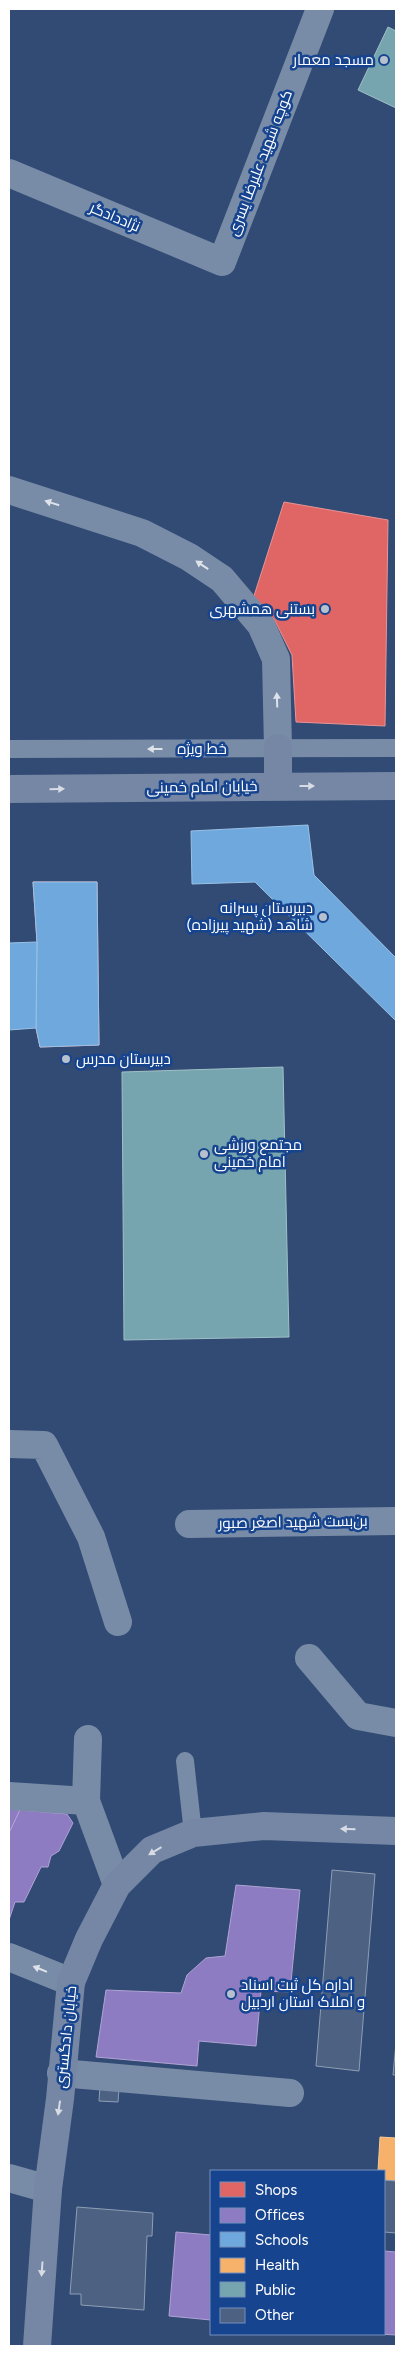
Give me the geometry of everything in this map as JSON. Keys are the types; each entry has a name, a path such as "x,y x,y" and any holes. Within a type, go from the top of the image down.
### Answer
{"street":[{"name":"کوچه شهید علیرضا یسری","path":"222,262 320,9"},
{"name":"نژاددادگر","path":"9,173 222,262"},
{"path":"9,490 142,533 189,557 222,579 261,625 276,659 278,786"},
{"name":"خیابان امام خمینی","path":"9,789 396,786"},
{"path":"9,1444 44,1445 91,1537 118,1622"},
{"name":"بن‌بست شهید اصغر صبور","path":"189,1524 396,1521"},
{"path":"309,1658 358,1716 396,1723"},
{"path":"88,1739 86,1801 117,1885"},
{"path":"9,1796 86,1801"},
{"name":"خیابان دادگستری","path":"37,2346 48,2189 71,1982 89,1939 117,1885 152,1850 193,1833 264,1826 396,1830"},
{"path":"9,1957 71,1982"},
{"path":"62,2074 290,2093"},
{"path":"9,2178 48,2189"}],"lane":[{"name":"خط ویژه","path":"9,749 396,748"},
{"path":"186,1761 193,1833"}],"building: Shops":[{"name":"بستنی همشهری","path":"284,502 388,520 385,726 296,722 292,655 274,619 253,599"},
{"path":"33,882 97,882 99,1045 40,1047 36,1028 37,942"}],"building: Offices":[{"path":"9,1809 20,1810 9,1833"},
{"path":"20,1810 67,1814 73,1823 59,1851 51,1856 48,1867 41,1867 24,1902 15,1902 9,1920 9,1833"},
{"path":"236,1885 300,1890 290,1992 261,1991 256,2046 199,2041 197,2066 96,2057 106,1990 181,1993 187,1975 206,1958 225,1956"},
{"path":"176,2232 210,2235 210,2320 169,2316"},
{"path":"385,2251 396,2252 396,2335 385,2334"}],"building: Schools":[{"name":"دبیرستان پسرانه شاهد (شهید پیرزاده)","path":"308,825 314,875 396,958 396,1021 255,882 192,884 191,831"},
{"path":"33,882 97,882 99,1045 40,1047 36,1028 37,942"},
{"path":"37,942 36,1028 9,1030 9,943"}],"building: Health":[{"path":"380,2137 396,2138 396,2181 385,2180 385,2170 378,2170"}],"building: Public":[{"name":"مسجد معمار","path":"388,27 396,31 396,108 358,90"},
{"name":"مجتمع ورزشی امام خمینی","path":"283,1067 289,1337 124,1340 122,1072"}],"building: Other":[{"path":"332,1870 375,1874 359,2071 316,2066"},
{"path":"396,2043 396,2075 393,2075"},
{"path":"100,2086 119,2088 118,2102 99,2101"},
{"path":"385,2180 396,2181 396,2233 385,2232"},
{"path":"77,2207 153,2213 152,2236 147,2236 144,2310 81,2305 81,2294 70,2294"}],"place":[{"name":"مسجد معمار","path":"384,60"},
{"name":"بستنی همشهری","path":"325,609"},
{"name":"دبیرستان پسرانه شاهد (شهید پیرزاده)","path":"323,917"},
{"name":"دبیرستان مدرس","path":"66,1059"},
{"name":"مجتمع ورزشی امام خمینی","path":"204,1154"},
{"name":"اداره کل ثبت اسناد و املاک استان اردبیل","path":"231,1994"}]}
